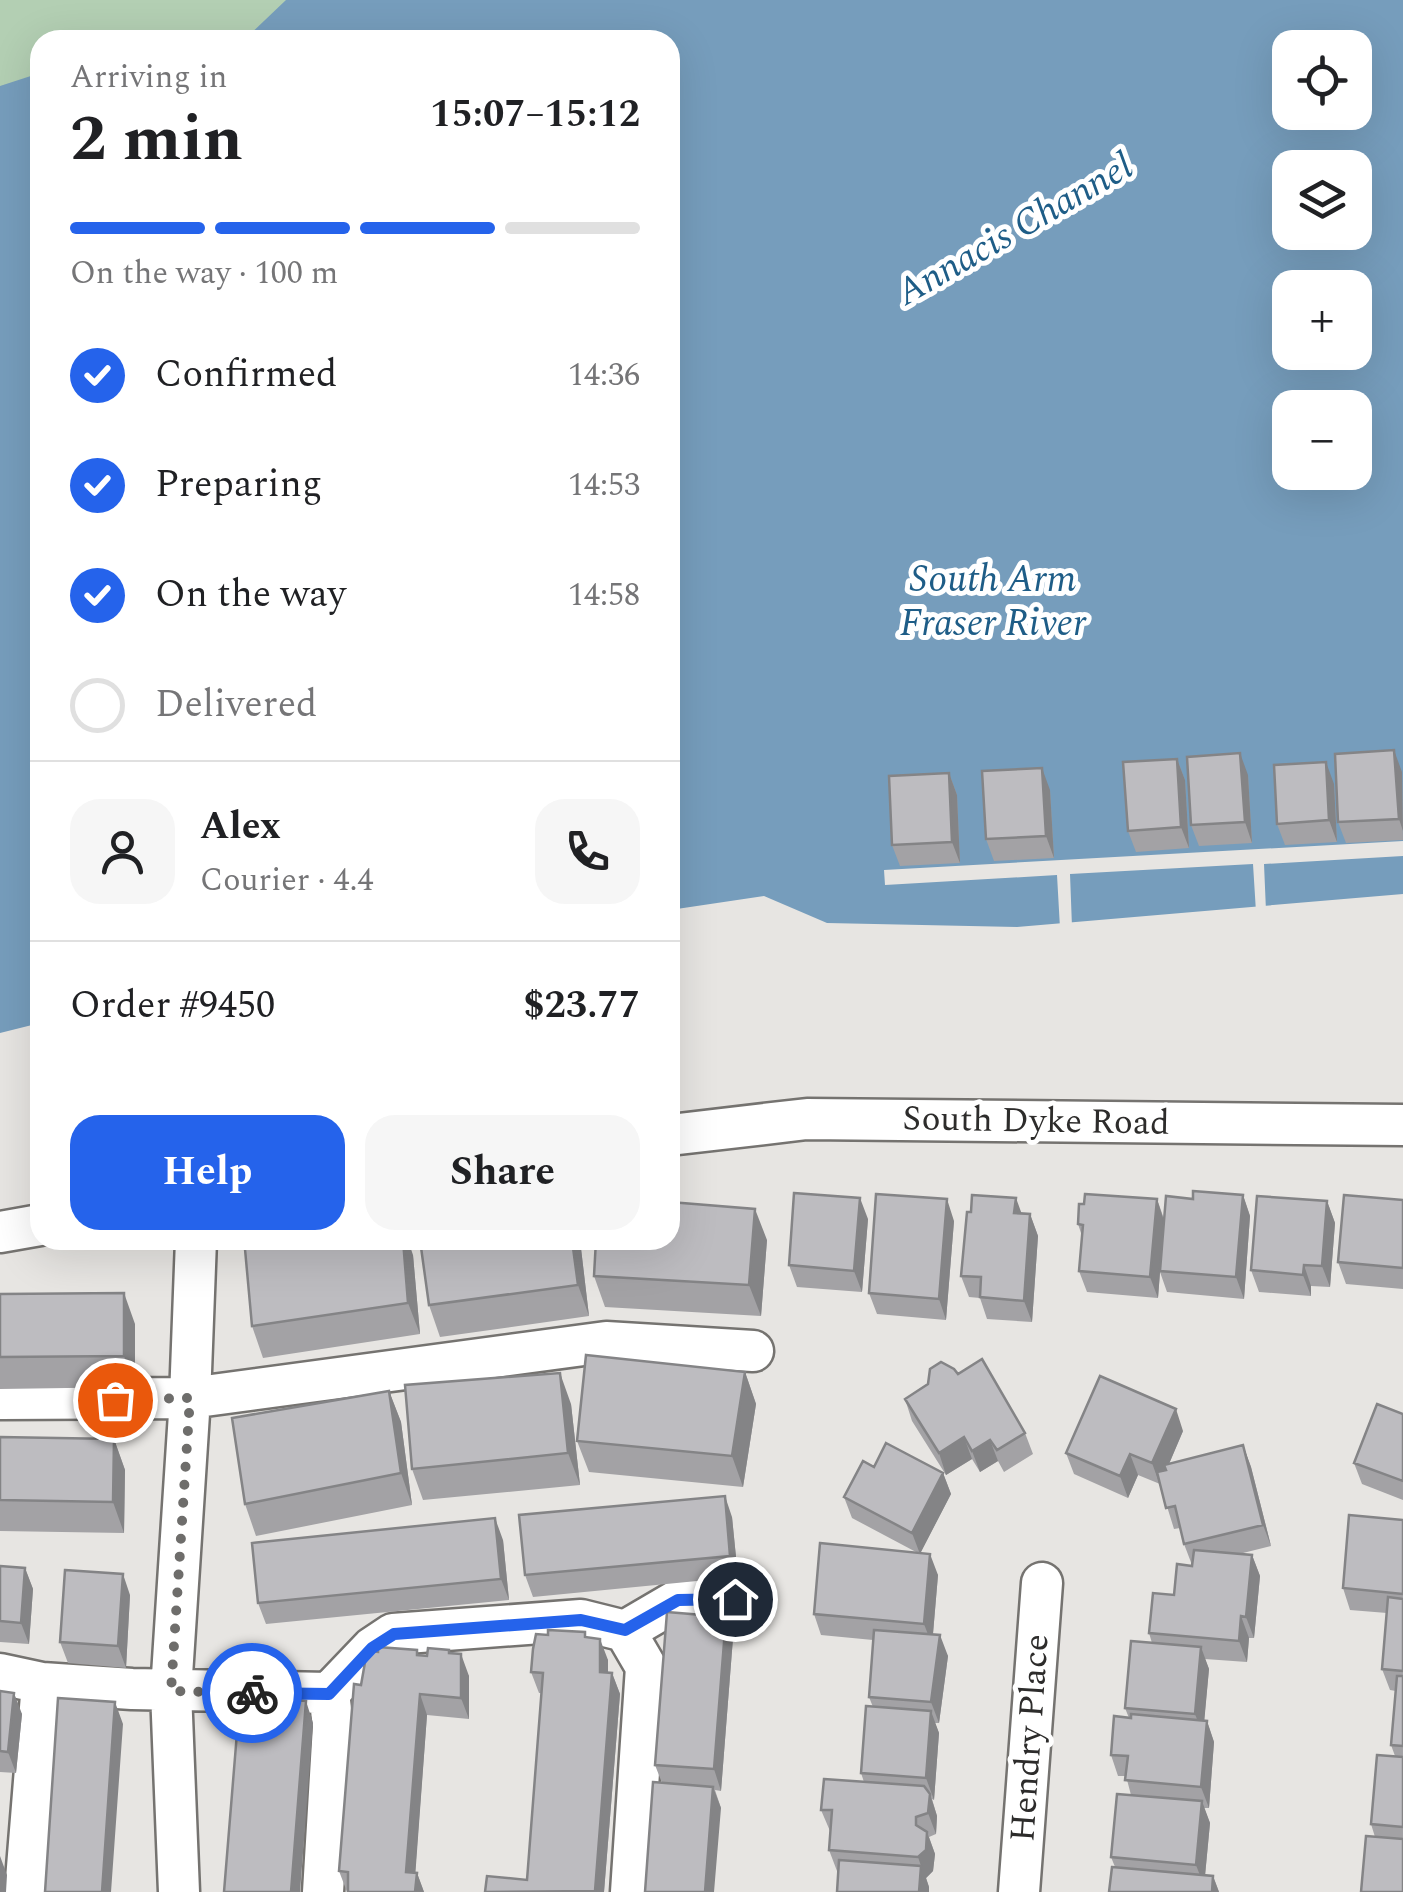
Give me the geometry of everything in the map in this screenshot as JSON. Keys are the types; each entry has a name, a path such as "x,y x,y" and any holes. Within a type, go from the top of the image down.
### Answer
{"street":[{"name":"South Dyke Road","path":"680,1134 807,1119 1403,1125"},
{"path":"0,1232 30,1227"},
{"path":"179,1892 171,1691 196,1250"},
{"path":"0,1399 190,1398 606,1342 753,1351"},
{"name":"Hendry Place","path":"1019,1892 1042,1583"},
{"path":"0,1674 42,1683 171,1691 329,1694 372,1648 394,1634 581,1620 625,1630 678,1600 735,1599"},
{"path":"625,1630 646,1667 631,1892"},
{"path":"26,1892 42,1683"},
{"path":"323,1892 333,1726 329,1694"}],"green space":[{"path":"0,0 743,0 599,30 30,30 30,116 0,115"}],"water":[{"name":"South Arm Fraser River","path":"286,0 1403,0 1403,894 1017,927 827,923 764,896 680,909 680,30 254,30"},
{"path":"30,76 30,1026 0,1033 0,86"}],"pier":[{"path":"1403,841 1403,856 1264,864 1266,911 1256,912 1253,864 1070,874 1072,927 1060,928 1057,875 885,885 884,870"}],"building":[{"path":"1394,750 1399,819 1338,822 1335,754"},
{"path":"1240,753 1245,822 1191,825 1187,757"},
{"path":"1177,759 1181,827 1128,831 1123,762"},
{"path":"1326,762 1329,820 1277,824 1274,765"},
{"path":"1042,768 1046,836 986,839 982,771"},
{"path":"949,773 952,842 892,845 889,776"},
{"path":"1193,1191 1243,1195 1236,1277 1160,1271 1166,1196 1193,1199"},
{"path":"794,1193 860,1198 854,1271 789,1265"},
{"path":"876,1194 947,1199 939,1299 869,1293"},
{"path":"1085,1194 1157,1199 1150,1277 1079,1271 1083,1225 1078,1224 1079,1204 1084,1204"},
{"path":"972,1195 1016,1198 1014,1213 1030,1214 1024,1301 980,1297 981,1277 961,1276"},
{"path":"1344,1195 1403,1200 1403,1268 1338,1262"},
{"path":"1257,1196 1327,1201 1322,1266 1304,1265 1303,1275 1251,1270"},
{"path":"680,1203 755,1209 749,1285 594,1276 595,1250 680,1250"},
{"path":"245,1250 404,1250 408,1303 252,1326"},
{"path":"421,1250 573,1250 578,1285 429,1305"},
{"path":"124,1293 124,1356 0,1357 0,1294"},
{"path":"586,1355 745,1372 732,1456 577,1441"},
{"path":"982,1359 1025,1433 997,1450 990,1440 972,1451 964,1437 939,1453 905,1399 928,1384 930,1369 941,1362 958,1374"},
{"path":"560,1373 568,1453 412,1469 405,1385"},
{"path":"1100,1376 1176,1409 1152,1463 1130,1454 1120,1476 1066,1453"},
{"path":"389,1391 401,1473 245,1504 232,1418"},
{"path":"1377,1404 1403,1414 1403,1481 1354,1463"},
{"path":"0,1437 114,1439 113,1502 0,1500"},
{"path":"886,1443 943,1473 912,1533 844,1497 863,1461 874,1467"},
{"path":"1243,1445 1263,1525 1184,1544 1175,1506 1166,1508 1157,1472 1166,1470 1164,1465"},
{"path":"725,1496 730,1556 525,1575 519,1515"},
{"path":"1349,1515 1403,1520 1403,1594 1343,1588"},
{"path":"495,1518 501,1579 258,1603 252,1543"},
{"path":"820,1543 930,1554 924,1624 814,1614"},
{"path":"1194,1550 1252,1555 1246,1617 1241,1616 1239,1641 1149,1633 1153,1593 1174,1595 1177,1564 1192,1566"},
{"path":"0,1566 25,1568 21,1623 0,1621"},
{"path":"65,1570 123,1574 118,1646 60,1642"},
{"path":"1388,1597 1403,1599 1403,1671 1382,1669"},
{"path":"667,1612 726,1617 714,1769 655,1765"},
{"path":"548,1630 585,1632 585,1637 600,1639 600,1672 612,1673 595,1891 485,1892 487,1876 527,1880 543,1673 531,1672 536,1634 548,1635"},
{"path":"874,1630 940,1635 931,1702 869,1697"},
{"path":"1131,1641 1201,1647 1195,1714 1125,1708"},
{"path":"378,1647 417,1650 417,1655 427,1656 428,1648 461,1654 461,1698 420,1694 406,1872 417,1873 415,1892 348,1892 348,1872 339,1871 354,1684 361,1685 367,1651 378,1652"},
{"path":"1397,1676 1403,1676 1403,1746 1391,1745"},
{"path":"0,1691 14,1693 8,1752 0,1751"},
{"path":"240,1696 306,1701 291,1892 224,1892"},
{"path":"58,1698 115,1702 102,1892 45,1892"},
{"path":"866,1706 931,1711 926,1778 861,1773"},
{"path":"1131,1714 1207,1721 1201,1787 1125,1780 1128,1756 1111,1755 1114,1716 1131,1718"},
{"path":"1377,1755 1403,1757 1403,1827 1371,1824"},
{"path":"824,1779 924,1786 930,1794 928,1813 916,1817 916,1825 927,1832 926,1850 918,1857 829,1850 832,1810 821,1810"},
{"path":"653,1782 713,1787 705,1892 645,1892"},
{"path":"1117,1794 1202,1801 1196,1865 1111,1857"},
{"path":"1366,1836 1403,1839 1403,1892 1361,1892"},
{"path":"839,1860 921,1866 919,1892 837,1892"},
{"path":"1112,1867 1213,1876 1212,1892 1109,1892"}],"way so far":[{"path":"115,1400 190,1398 171,1691 252,1693"}],"route":[{"path":"252,1693 329,1694 372,1648 394,1634 581,1620 625,1630 678,1600 735,1599"}],"water label":[{"name":"Annacis Channel","path":"1015,230"}]}
